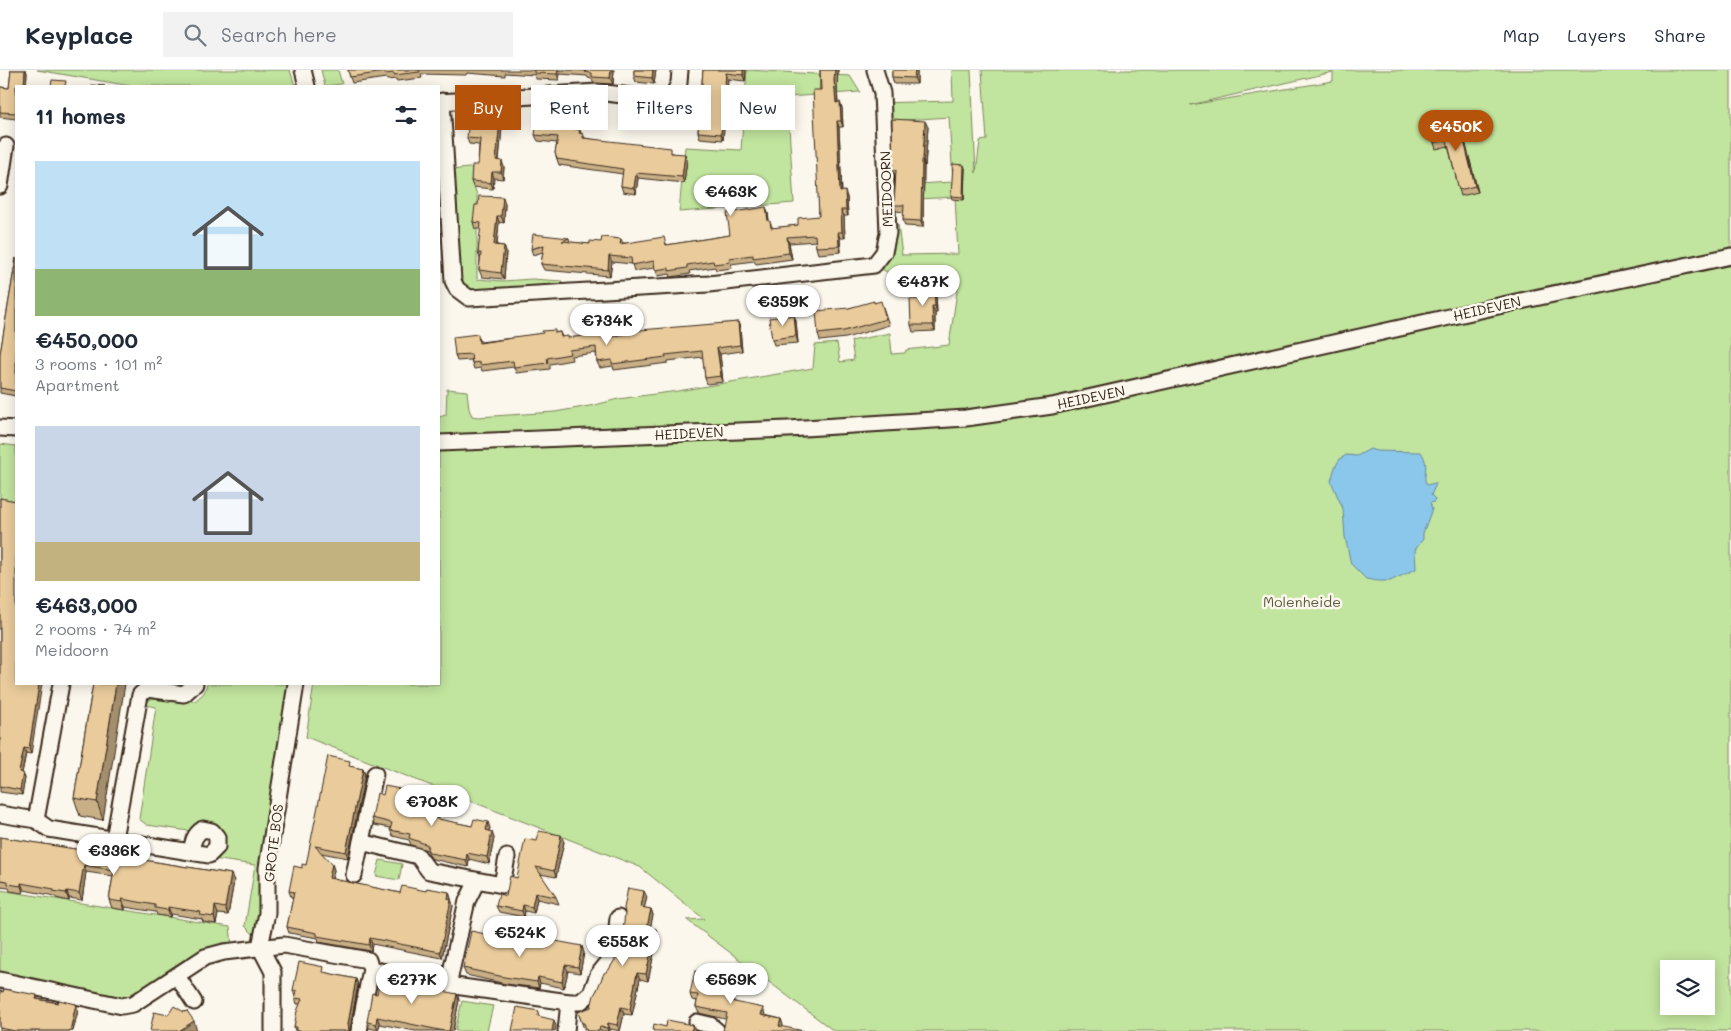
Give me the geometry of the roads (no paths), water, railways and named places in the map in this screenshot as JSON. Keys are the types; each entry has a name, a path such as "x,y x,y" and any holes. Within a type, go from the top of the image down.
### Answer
{"street":[{"path":"304,70 307,85"},
{"path":"440,102 596,92 665,100 672,98 679,83 680,70"},
{"name":"MEIDOORN","path":"440,102 453,281 457,289 469,298 709,284 874,265 884,252 888,233 882,93 875,70"},
{"path":"0,186 7,146"},
{"name":"HEIDEVEN","path":"440,443 788,429 966,418 1052,406 1731,256"},
{"path":"0,428 15,429"},
{"path":"36,820 61,685"},
{"path":"114,839 140,695 146,689 184,694 194,685"},
{"name":"GROTE BOS","path":"260,947 267,914 267,868 296,685"},
{"path":"354,875 375,774"},
{"path":"0,814 36,820 49,828 191,852"},
{"path":"361,842 418,856 429,870 502,885 507,857"},
{"path":"448,985 466,901 477,881"},
{"path":"371,968 448,985 580,1002 590,993 598,975 614,955 618,918"},
{"path":"0,980 122,1006 133,1004 205,957 260,947 284,945 368,960 371,968 359,1031"},
{"path":"260,947 273,972 273,1031"},
{"path":"177,976 194,1002"},
{"path":"566,1031 569,1002"},
{"path":"697,1022 710,1025 717,1031"}],"water":[{"path":"1370,449 1376,451 1421,452 1426,467 1425,482 1427,485 1436,484 1431,495 1435,499 1434,502 1430,503 1432,509 1423,533 1423,539 1415,550 1416,569 1390,581 1366,579 1351,564 1345,537 1343,509 1331,481 1335,467 1340,459 1346,455 1357,456"}],"park label":[{"name":"Molenheide","path":"1302,601"}]}
